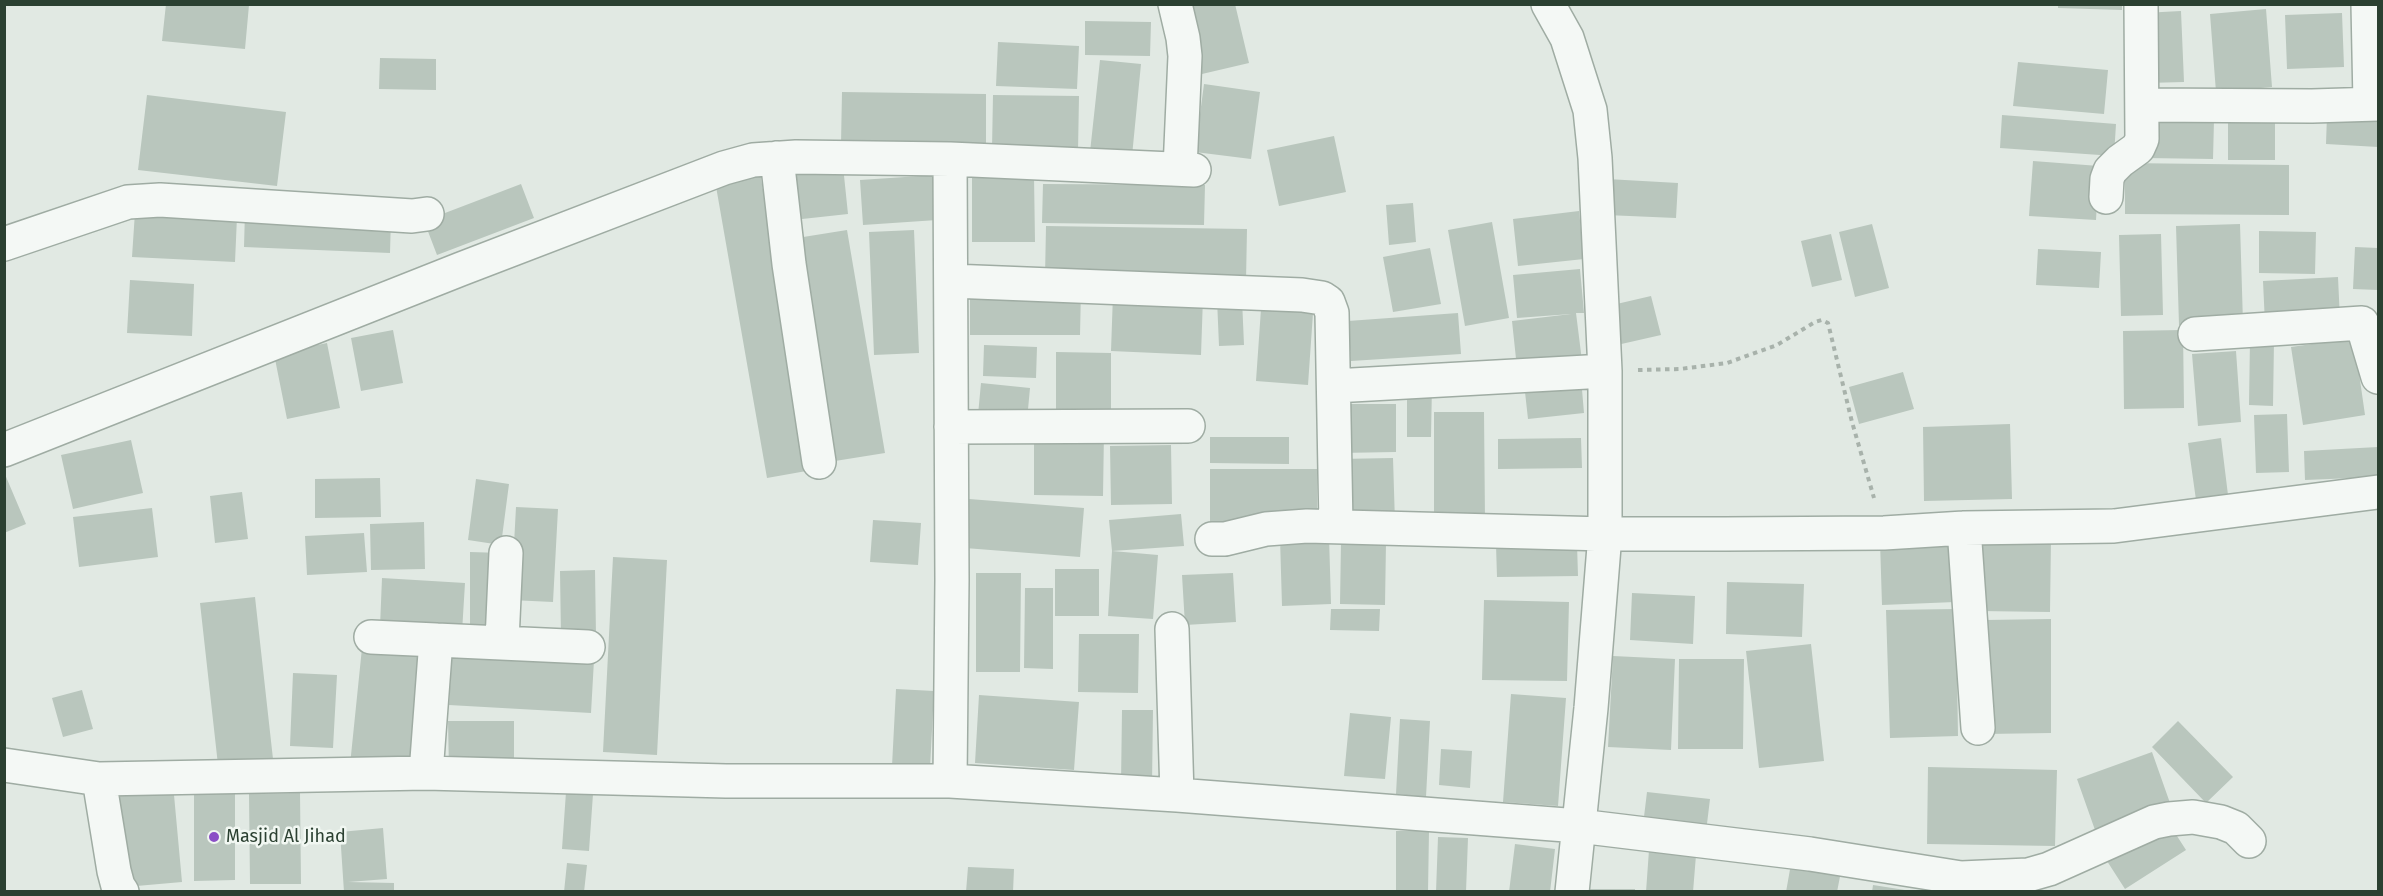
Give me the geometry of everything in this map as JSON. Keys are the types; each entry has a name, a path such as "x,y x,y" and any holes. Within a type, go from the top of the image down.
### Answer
{"street":[{"path":"4,450 724,168 753,160 777,158 950,159 1187,169 1185,56 1174,4"},
{"path":"1548,4 1566,38 1590,110 1595,158 1605,371 1605,534 1572,891"},
{"path":"2106,197 2110,171 2140,144 2141,4"},
{"path":"2142,105 2312,106 2374,103 2368,4"},
{"path":"777,158 789,264 819,462"},
{"path":"950,159 950,781"},
{"path":"4,244 128,202 160,200 404,215 427,214"},
{"path":"951,282 1302,294 1322,298 1328,302 1332,314 1336,526"},
{"path":"2195,334 2362,323 2379,377"},
{"path":"1334,386 1605,371"},
{"path":"951,428 1188,426"},
{"path":"1212,539 1307,526 1605,534 1884,533 1964,528 2114,526 2379,492"},
{"path":"1964,528 1978,728"},
{"path":"502,641 506,553"},
{"path":"1172,629 1177,795"},
{"path":"371,637 502,641 588,647"},
{"path":"426,773 436,640"},
{"path":"4,765 99,779 426,773 726,781 950,781 1177,795 1579,826 1810,854 1960,885 2028,876 2049,869 2154,822 2169,819 2193,817 2221,822 2236,828 2249,841"},
{"path":"99,779 114,871 118,886 122,891"}],"path":[{"path":"1605,371 1680,369 1726,363 1777,345 1815,322 1822,320 1828,323 1852,422 1884,533"}],"building":[{"path":"166,4 249,5 245,49 162,41"},
{"path":"1185,4 1235,4 1249,63 1202,74"},
{"path":"2058,4 2122,4 2122,10 2058,8"},
{"path":"2266,9 2272,87 2216,92 2210,14"},
{"path":"2181,11 2184,82 2146,83 2143,13"},
{"path":"2342,13 2344,67 2287,69 2285,15"},
{"path":"1085,21 1151,22 1150,56 1085,55"},
{"path":"998,42 1079,46 1077,89 996,86"},
{"path":"380,58 436,59 436,90 379,89"},
{"path":"1100,60 1141,64 1132,156 1090,152"},
{"path":"2018,62 2108,70 2104,114 2013,106"},
{"path":"1204,84 1260,92 1251,159 1195,152"},
{"path":"842,92 986,94 986,146 841,144"},
{"path":"147,95 286,112 277,186 138,170"},
{"path":"993,95 1079,96 1078,151 992,149"},
{"path":"2002,115 2116,124 2114,156 2000,148"},
{"path":"2327,115 2378,118 2378,147 2326,144"},
{"path":"2147,119 2214,120 2213,159 2146,158"},
{"path":"2228,119 2275,120 2275,160 2228,160"},
{"path":"1334,136 1346,192 1279,206 1267,150"},
{"path":"2033,161 2099,166 2096,220 2029,216"},
{"path":"2125,163 2289,165 2289,215 2125,214"},
{"path":"843,166 848,214 793,220 788,171"},
{"path":"759,167 812,470 767,478 714,175"},
{"path":"935,175 937,220 863,225 860,180"},
{"path":"972,176 1034,176 1035,242 972,242"},
{"path":"1607,179 1678,183 1676,218 1606,215"},
{"path":"521,184 534,218 437,255 424,221"},
{"path":"1043,184 1205,185 1204,225 1042,223"},
{"path":"1413,203 1416,242 1389,245 1386,205"},
{"path":"245,211 391,217 390,253 244,247"},
{"path":"1579,211 1584,259 1518,266 1513,219"},
{"path":"135,212 237,217 235,262 132,257"},
{"path":"1492,222 1509,318 1465,326 1448,230"},
{"path":"1872,224 1889,288 1855,297 1839,232"},
{"path":"2240,224 2243,323 2179,325 2176,226"},
{"path":"1046,226 1247,229 1246,281 1045,277"},
{"path":"847,230 885,453 835,461 797,238"},
{"path":"914,230 919,353 874,355 869,232"},
{"path":"2259,231 2316,232 2315,274 2259,273"},
{"path":"1831,234 1842,280 1812,287 1801,241"},
{"path":"2161,234 2163,315 2121,316 2119,235"},
{"path":"2355,247 2378,248 2378,290 2353,289"},
{"path":"1430,248 1441,304 1393,312 1383,257"},
{"path":"2038,249 2101,252 2099,288 2036,285"},
{"path":"1580,269 1584,313 1576,313 1582,361 1517,368 1512,321 1571,314 1517,318 1513,275"},
{"path":"2338,277 2340,320 2265,324 2263,281"},
{"path":"130,280 194,284 192,336 127,333"},
{"path":"970,287 1081,288 1080,335 970,335"},
{"path":"1113,294 1203,297 1201,355 1111,351"},
{"path":"1651,296 1661,335 1617,345 1608,306"},
{"path":"1217,299 1242,299 1244,345 1219,346"},
{"path":"1261,309 1313,313 1308,385 1256,381"},
{"path":"1458,313 1461,354 1351,361 1348,321"},
{"path":"393,330 403,383 361,391 351,338"},
{"path":"2183,330 2184,408 2124,409 2123,331"},
{"path":"2354,338 2365,415 2303,425 2291,347"},
{"path":"2250,340 2274,341 2273,406 2249,405"},
{"path":"327,343 340,408 287,419 274,354"},
{"path":"984,345 1037,347 1036,378 983,376"},
{"path":"2236,351 2241,422 2198,426 2192,354"},
{"path":"1056,352 1111,353 1111,421 1056,421"},
{"path":"1903,372 1914,409 1859,424 1849,387"},
{"path":"1581,378 1584,413 1528,419 1524,383"},
{"path":"981,383 1030,388 1027,420 978,415"},
{"path":"1407,385 1432,385 1431,437 1407,437"},
{"path":"1338,404 1396,404 1396,452 1339,453"},
{"path":"1434,412 1484,412 1485,521 1434,521"},
{"path":"2287,414 2289,472 2256,473 2254,415"},
{"path":"2010,424 2012,499 1924,501 1923,427"},
{"path":"1034,430 1104,431 1103,496 1034,495"},
{"path":"1210,437 1289,437 1289,464 1210,463"},
{"path":"1581,438 1582,468 1498,469 1498,439"},
{"path":"2221,438 2228,495 2196,500 2188,443"},
{"path":"131,440 143,493 73,509 61,455"},
{"path":"1171,445 1172,504 1111,505 1110,446"},
{"path":"2378,447 2378,477 2305,480 2304,451"},
{"path":"1393,458 1395,523 1341,524 1339,459"},
{"path":"1210,469 1317,469 1317,522 1210,522"},
{"path":"4,472 26,524 4,533"},
{"path":"380,478 381,517 315,518 315,479"},
{"path":"476,479 509,484 501,545 468,540"},
{"path":"242,492 248,539 215,543 210,496"},
{"path":"969,499 1084,508 1080,557 965,548"},
{"path":"516,507 558,509 553,602 511,600"},
{"path":"152,508 158,557 79,567 73,517"},
{"path":"1181,514 1184,546 1112,551 1109,520"},
{"path":"873,520 921,523 918,565 870,562"},
{"path":"424,522 425,569 371,570 370,524"},
{"path":"364,533 367,572 307,575 305,536"},
{"path":"1329,536 1331,604 1282,606 1280,538"},
{"path":"1980,537 2051,538 2050,612 1979,611"},
{"path":"1954,539 1955,602 1882,605 1880,541"},
{"path":"1341,542 1386,542 1385,605 1340,604"},
{"path":"1577,544 1578,576 1497,577 1496,545"},
{"path":"1112,551 1158,555 1153,619 1108,616"},
{"path":"470,552 502,553 501,632 470,632"},
{"path":"613,557 667,560 657,755 603,752"},
{"path":"1055,569 1099,569 1099,616 1055,616"},
{"path":"595,570 596,636 561,637 560,571"},
{"path":"976,573 1021,573 1020,672 976,672"},
{"path":"1233,573 1236,622 1185,625 1182,575"},
{"path":"382,578 465,583 462,632 380,627"},
{"path":"1727,582 1804,584 1802,637 1726,634"},
{"path":"1025,588 1053,588 1053,669 1024,668"},
{"path":"1632,593 1695,596 1693,644 1630,640"},
{"path":"255,597 273,759 218,765 200,603"},
{"path":"1484,600 1569,602 1567,681 1482,680"},
{"path":"1331,609 1380,609 1379,631 1330,630"},
{"path":"1956,609 1958,736 1890,738 1886,610"},
{"path":"2051,619 2051,733 1986,734 1985,620"},
{"path":"1079,634 1139,634 1138,693 1078,692"},
{"path":"1811,644 1824,761 1759,768 1746,651"},
{"path":"362,648 422,654 410,771 350,765"},
{"path":"452,652 594,660 591,713 449,705"},
{"path":"1613,656 1675,659 1671,750 1608,747"},
{"path":"1679,659 1744,659 1743,749 1678,749"},
{"path":"293,673 337,675 333,748 290,746"},
{"path":"896,689 934,691 930,768 892,766"},
{"path":"82,690 93,729 63,737 52,698"},
{"path":"1511,694 1566,698 1558,806 1503,802"},
{"path":"979,695 1079,702 1074,770 975,763"},
{"path":"1122,710 1153,710 1152,784 1121,784"},
{"path":"1350,713 1391,717 1385,779 1344,776"},
{"path":"1400,719 1430,721 1426,797 1396,794"},
{"path":"448,721 514,721 514,769 449,770"},
{"path":"2178,721 2233,777 2206,803 2152,747"},
{"path":"1441,749 1472,751 1470,788 1439,785"},
{"path":"2152,752 2170,803 2095,830 2077,779"},
{"path":"1928,767 2057,770 2055,846 1927,844"},
{"path":"173,784 182,882 125,887 116,789"},
{"path":"566,792 593,794 589,851 562,849"},
{"path":"1647,792 1710,799 1706,832 1643,825"},
{"name":"Masjid Al Jihad","path":"194,793 235,794 235,880 194,881"},
{"path":"300,793 301,884 250,884 249,794"},
{"path":"2168,822 2186,850 2125,889 2107,861"},
{"path":"383,828 387,879 348,882 394,883 394,892 344,892 340,832"},
{"path":"1396,831 1429,831 1428,892 1396,892"},
{"path":"1438,837 1468,838 1466,892 1436,892"},
{"path":"1515,844 1555,849 1550,892 1509,892"},
{"path":"1649,850 1696,855 1693,892 1646,892"},
{"path":"1792,858 1842,866 1837,892 1786,892"},
{"path":"567,863 587,865 584,892 564,892"},
{"path":"968,867 1014,869 1013,892 966,892"},
{"path":"1873,885 1905,890 1905,892 1872,892"},
{"path":"1587,889 1635,889 1635,892 1587,892"}],"place":[{"name":"Masjid Al Jihad","path":"214,837"}]}
